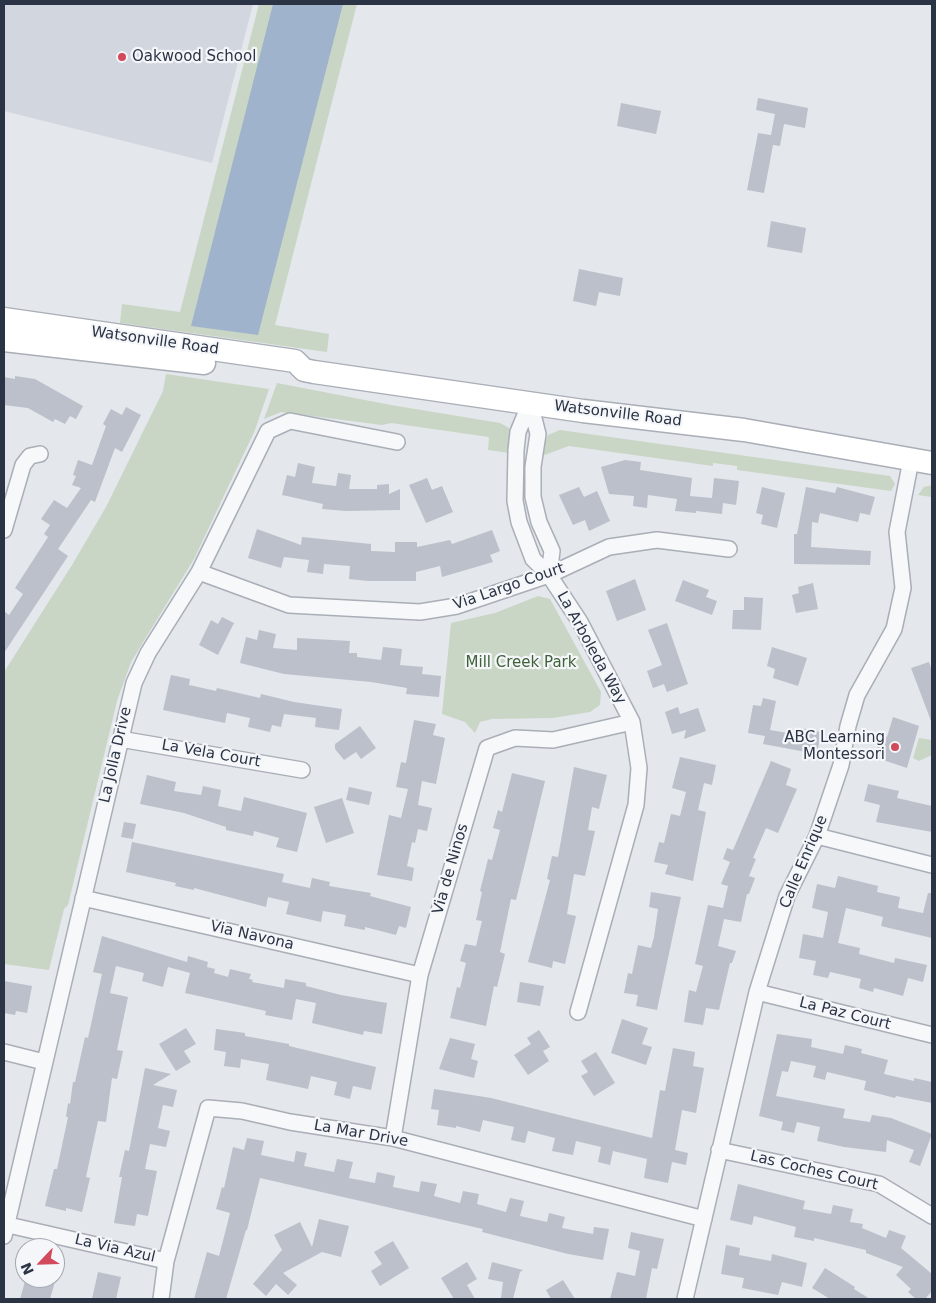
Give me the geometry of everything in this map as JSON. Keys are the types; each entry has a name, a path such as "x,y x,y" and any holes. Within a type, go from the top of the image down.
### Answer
{"main road":[{"name":"Watsonville Road","path":"4,319 191,354 259,364 294,376 304,370 530,403 744,430 922,461"},
{"name":"Watsonville Road","path":"4,340 191,354"}],"street":[{"name":"La Arboleda Way","path":"530,403 538,434 532,467 533,498 539,522 552,552 549,575 580,622 632,722 640,768 636,805 578,1012"},
{"name":"La Jolla Drive","path":"5,1228 120,739 134,683 148,653 199,572 268,431 290,421 397,442"},
{"path":"4,530 24,465 30,456 40,454"},
{"name":"Calle Enrique","path":"685,1299 757,992 787,896 817,836 841,765 848,726 857,695 894,629 902,588 897,532 922,461"},
{"name":"Via Largo Court","path":"199,572 289,605 420,612 457,606 549,575 609,548 657,540 729,549"},
{"name":"Via de Ninos","path":"393,1138 420,975 487,748 516,738 552,740 632,722"},
{"name":"La Vela Court","path":"120,739 302,770"},
{"path":"817,836 932,865"},
{"name":"Via Navona","path":"83,898 420,975"},
{"name":"La Paz Court","path":"757,992 932,1035"},
{"path":"4,1052 44,1062"},
{"name":"La Mar Drive","path":"161,1299 166,1261 208,1108 242,1110 290,1122 393,1138 704,1219"},
{"name":"Las Coches Court","path":"719,1150 879,1184 932,1216"},
{"name":"La Via Azul","path":"5,1228 166,1261"}],"shaded area":[{"name":"Oakwood School","path":"4,4 253,4 212,163 4,111"}],"green space":[{"path":"259,4 357,4 275,325 329,334 327,352 120,323 122,304 180,312"},
{"path":"166,374 269,389 255,430 194,559 131,662 117,701 68,905 64,909 49,970 4,964 4,672 72,565 106,507 163,391"},
{"path":"277,383 391,405 500,423 509,428 512,438 510,453 488,450 489,437 391,423 382,425 281,412 264,419"},
{"path":"560,430 890,476 895,484 891,491 737,470 737,466 713,463 713,466 569,446 539,457 548,435"},
{"path":"932,485 932,497 918,495 924,487"},
{"name":"Mill Creek Park","path":"538,596 550,599 601,692 600,705 590,712 553,718 492,719 480,722 475,733 465,722 442,714 451,623 495,613"},
{"path":"919,738 932,740 932,755 919,761 913,758"}],"water":[{"path":"273,4 343,4 258,335 191,326"}],"building":[{"path":"758,98 808,108 805,128 784,124 780,146 773,145 764,193 747,190 758,133 771,135 775,114 756,110"},
{"path":"621,103 661,111 656,134 617,126"},
{"path":"771,221 806,228 802,253 767,247"},
{"path":"579,269 623,278 620,296 599,292 596,306 573,301"},
{"path":"15,376 35,379 83,406 76,419 70,416 65,424 55,419 53,422 28,408 4,405 4,377 15,379"},
{"path":"126,407 141,415 122,452 115,448 95,502 91,500 58,549 68,556 4,653 4,611 9,615 23,594 15,588 48,537 44,534 50,525 41,519 54,500 67,508 81,488 72,485 76,476 73,475 78,460 92,465 106,426 103,424 111,409 122,415"},
{"path":"625,460 641,462 640,470 692,478 690,496 712,498 714,478 739,481 736,505 723,503 722,514 675,511 677,499 648,495 647,508 633,506 634,496 609,494 601,467"},
{"path":"298,463 315,467 312,483 336,486 338,473 351,475 349,489 377,489 377,485 389,484 389,494 400,489 400,510 346,511 322,509 323,504 282,495 287,475 295,477"},
{"path":"427,478 432,490 442,486 453,512 426,523 409,485"},
{"path":"579,487 584,497 597,491 610,521 589,531 585,520 573,525 559,495"},
{"path":"762,487 785,493 777,528 761,524 763,515 756,513"},
{"path":"806,487 835,493 837,487 875,497 870,515 860,513 858,522 820,513 818,523 812,522 811,547 871,551 870,565 794,564 794,534 797,534"},
{"path":"257,529 301,545 302,537 371,544 371,551 395,552 395,542 417,542 417,547 450,540 452,544 492,530 500,551 490,555 493,562 442,577 440,566 416,572 416,581 368,581 349,579 350,566 324,564 323,574 307,572 309,560 284,557 281,568 248,558"},
{"path":"635,579 646,610 617,621 606,591"},
{"path":"683,580 709,590 706,597 717,601 712,615 675,601"},
{"path":"813,583 818,609 796,613 792,595 799,593 798,587"},
{"path":"744,597 763,598 761,630 732,629 733,610 744,610"},
{"path":"222,617 234,623 218,655 199,645 211,620 218,624"},
{"path":"667,623 688,684 667,692 664,684 653,688 647,671 662,665 648,630"},
{"path":"259,630 276,634 273,648 297,650 297,638 350,641 349,653 357,653 357,657 381,660 383,647 402,649 400,665 423,667 422,674 441,676 439,697 406,694 407,688 371,682 284,674 240,663 246,637 257,640"},
{"path":"772,647 807,658 798,686 773,678 775,669 767,666"},
{"path":"929,662 932,671 931,721 911,668"},
{"path":"171,675 190,679 189,685 216,691 217,688 260,698 261,694 294,702 342,709 339,730 315,727 316,718 284,714 281,727 272,725 270,732 248,727 250,718 227,713 225,723 163,710"},
{"path":"763,698 776,701 770,730 799,735 800,728 821,732 817,754 763,744 765,736 748,733 753,705 761,706"},
{"path":"678,707 680,714 698,708 706,731 684,739 686,730 672,734 665,712"},
{"name":"ABC Learning Montessori","path":"893,717 919,726 907,768 874,757 881,735 887,737"},
{"path":"414,720 436,724 433,735 445,738 436,784 422,781 418,805 432,808 427,831 418,829 415,843 412,842 407,866 414,868 412,881 377,875 389,815 401,818 408,789 396,787 401,762 406,763"},
{"path":"360,726 376,748 361,759 356,752 344,760 335,749 335,744"},
{"path":"680,757 716,765 712,785 704,783 698,810 706,812 693,881 665,874 668,865 654,862 659,842 664,843 671,814 680,816 686,792 672,788"},
{"path":"771,761 791,769 786,785 797,789 778,833 766,828 753,858 756,859 749,876 755,878 749,894 747,894 741,922 724,919 718,946 736,951 732,963 730,963 719,1010 706,1008 703,1025 684,1022 689,990 696,992 703,966 695,964 708,905 723,908 728,886 721,884 730,862 723,859 727,848 733,850"},
{"path":"574,767 607,775 599,809 592,807 588,830 595,831 585,876 574,874 567,914 576,916 565,964 553,961 552,968 528,962 550,880 547,879 552,856 558,857"},
{"path":"512,773 545,781 516,900 511,899 500,952 505,954 497,987 494,986 486,1026 450,1018 457,987 460,988 466,963 460,961 465,944 476,946 482,921 476,920 482,892 480,891 488,859 492,860 500,830 493,828 498,810 502,812"},
{"path":"147,775 176,782 174,791 201,795 203,786 221,790 218,806 241,811 244,797 307,813 297,852 276,847 279,838 254,831 253,836 226,830 226,827 184,813 140,804"},
{"path":"868,784 899,791 897,798 932,806 932,832 876,822 880,805 864,801"},
{"path":"349,787 372,792 369,805 346,800"},
{"path":"342,798 354,833 326,843 314,807"},
{"path":"124,822 136,824 133,839 121,837"},
{"path":"132,842 284,874 282,882 310,888 312,878 330,882 329,886 371,893 370,896 411,907 406,928 399,926 396,935 365,927 365,930 344,926 346,915 323,911 321,922 286,914 289,902 268,897 266,907 194,888 194,890 175,886 176,883 126,872"},
{"path":"838,876 878,886 877,892 900,897 898,908 923,913 928,893 932,893 932,938 881,926 883,917 846,908 838,943 860,948 859,954 894,963 895,958 927,965 923,982 908,978 903,996 874,988 873,992 859,988 861,979 830,972 828,978 813,975 816,961 799,958 803,934 823,938 828,912 812,908 817,884 835,888"},
{"path":"651,892 681,897 657,1010 636,1006 638,995 624,993 628,973 632,974 638,945 651,948 654,937 658,909 649,907"},
{"path":"102,936 187,962 188,956 208,962 207,967 215,969 214,973 228,977 230,969 251,974 249,979 253,980 252,982 284,988 285,979 306,983 306,986 341,995 387,1003 382,1034 364,1031 363,1035 312,1023 316,1003 296,999 292,1020 265,1015 266,1011 185,993 190,973 168,967 163,987 142,981 144,973 116,966 110,993 128,997 117,1050 123,1051 117,1079 112,1078 106,1122 98,1121 86,1177 90,1178 82,1212 66,1208 66,1211 45,1206 54,1169 57,1169 68,1117 66,1117 68,1103 70,1104 73,1082 75,1082 85,1037 88,1038 102,974 93,972"},
{"path":"4,981 32,986 27,1013 16,1011 15,1015 4,1013"},
{"path":"520,982 544,986 540,1006 517,1002"},
{"path":"622,1019 648,1028 642,1044 652,1047 646,1065 611,1053"},
{"path":"186,1028 196,1044 184,1051 191,1062 176,1071 159,1044"},
{"path":"216,1029 245,1033 245,1036 289,1044 289,1046 376,1067 371,1090 353,1086 350,1099 334,1095 337,1082 311,1076 308,1089 266,1080 269,1064 241,1059 240,1068 224,1066 226,1052 214,1050"},
{"path":"539,1030 550,1047 543,1051 549,1061 528,1075 514,1055 531,1044 527,1038"},
{"path":"777,1034 812,1039 811,1047 843,1054 845,1045 862,1049 861,1053 888,1060 884,1074 914,1081 914,1078 932,1082 932,1103 896,1096 895,1098 864,1090 866,1081 827,1072 825,1080 813,1077 816,1066 791,1061 788,1072 782,1071 776,1096 845,1109 843,1118 870,1122 872,1115 891,1118 932,1134 920,1166 909,1162 914,1150 887,1140 886,1152 844,1147 817,1141 820,1127 797,1122 794,1133 781,1130 783,1122 759,1116"},
{"path":"450,1038 475,1044 471,1059 478,1061 474,1078 439,1069"},
{"path":"673,1048 695,1052 693,1066 704,1068 696,1113 682,1110 675,1150 688,1153 686,1165 672,1162 668,1183 644,1178 647,1159 613,1151 610,1165 598,1162 601,1147 576,1141 573,1155 552,1151 555,1138 528,1131 525,1143 511,1140 514,1127 483,1120 480,1132 456,1126 456,1128 437,1125 439,1110 431,1109 434,1089 491,1098 652,1138 660,1090 665,1091"},
{"path":"596,1052 615,1083 594,1096 581,1076 588,1072 581,1061"},
{"path":"145,1068 171,1074 153,1085 177,1090 173,1107 163,1105 158,1128 170,1131 166,1147 150,1144 145,1169 157,1171 148,1216 137,1214 135,1226 114,1223 122,1177 119,1177 125,1150 129,1151"},
{"path":"247,1138 264,1141 261,1155 294,1162 296,1151 307,1153 304,1166 334,1172 337,1159 353,1162 349,1178 375,1183 377,1172 395,1176 393,1187 419,1192 421,1181 437,1184 434,1196 460,1203 463,1191 479,1194 477,1204 506,1212 510,1198 524,1201 520,1216 547,1222 549,1213 565,1217 562,1228 593,1234 594,1227 609,1229 603,1260 568,1254 482,1232 483,1229 260,1178 247,1230 226,1299 194,1299 207,1252 219,1256 227,1225 230,1213 216,1209 222,1187 224,1188 233,1147 244,1150"},
{"path":"738,1184 805,1201 803,1209 831,1214 833,1205 853,1209 850,1222 863,1224 862,1228 886,1238 889,1230 906,1236 901,1248 932,1274 932,1291 925,1299 916,1299 908,1292 911,1289 896,1275 903,1267 866,1253 866,1250 814,1238 814,1241 794,1237 796,1227 754,1216 752,1225 730,1220"},
{"path":"319,1219 349,1226 341,1257 322,1252 283,1273 297,1285 288,1295 276,1284 266,1296 253,1284 282,1250 274,1235 300,1222 312,1247"},
{"path":"631,1232 664,1239 657,1269 652,1268 646,1299 610,1299 617,1272 635,1276 640,1251 628,1248"},
{"path":"393,1241 409,1268 380,1286 371,1271 382,1264 374,1252"},
{"path":"726,1245 740,1248 739,1255 771,1261 772,1254 807,1263 802,1287 782,1282 778,1295 742,1288 744,1278 721,1274"},
{"path":"467,1262 477,1279 467,1285 475,1299 454,1299 441,1278"},
{"path":"492,1262 523,1270 520,1272 513,1299 501,1298 503,1282 488,1279"},
{"path":"825,1268 870,1299 830,1299 812,1288"},
{"path":"98,1272 121,1277 116,1299 92,1299"},
{"path":"563,1280 575,1299 551,1299 546,1290"},
{"path":"23,1288 53,1288 50,1299 20,1299"}],"place":[{"name":"Oakwood School","path":"122,57"},
{"name":"ABC Learning Montessori","path":"895,747"}]}
